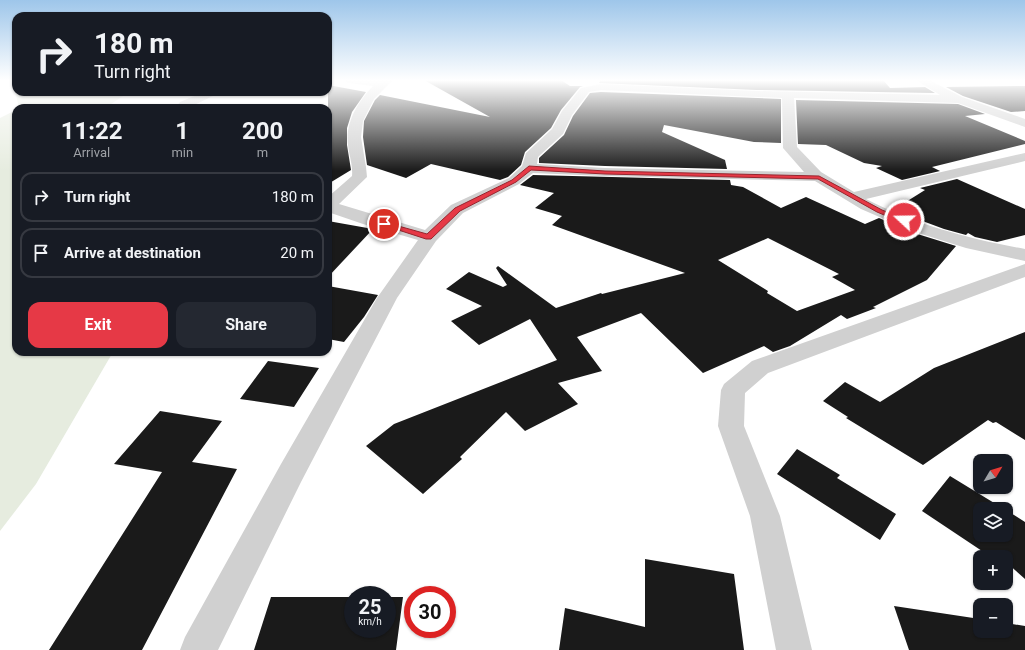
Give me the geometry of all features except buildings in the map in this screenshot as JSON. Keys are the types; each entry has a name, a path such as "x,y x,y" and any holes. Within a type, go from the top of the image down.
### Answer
{"street":[{"path":"332,202 360,177 361,167 353,136 357,121 363,110"},
{"path":"198,650 291,473 386,298 429,237 457,209 514,181 529,168 531,156 558,131 569,110"},
{"path":"788,110 790,148 819,177 879,211 941,235 991,249 1025,255"},
{"path":"989,110 1025,124"},
{"path":"853,197 1025,157"},
{"path":"529,168 605,172 819,177"},
{"path":"332,207 369,220 429,237"},
{"path":"794,650 765,516 731,426 734,390 760,367 1025,270"}],"shaded area":[{"path":"12,112 12,356 111,356 36,484 0,531 0,118"}],"route":[{"path":"384,224 429,237 457,209 514,181 529,168 605,172 819,177 879,211 904,220"}]}
